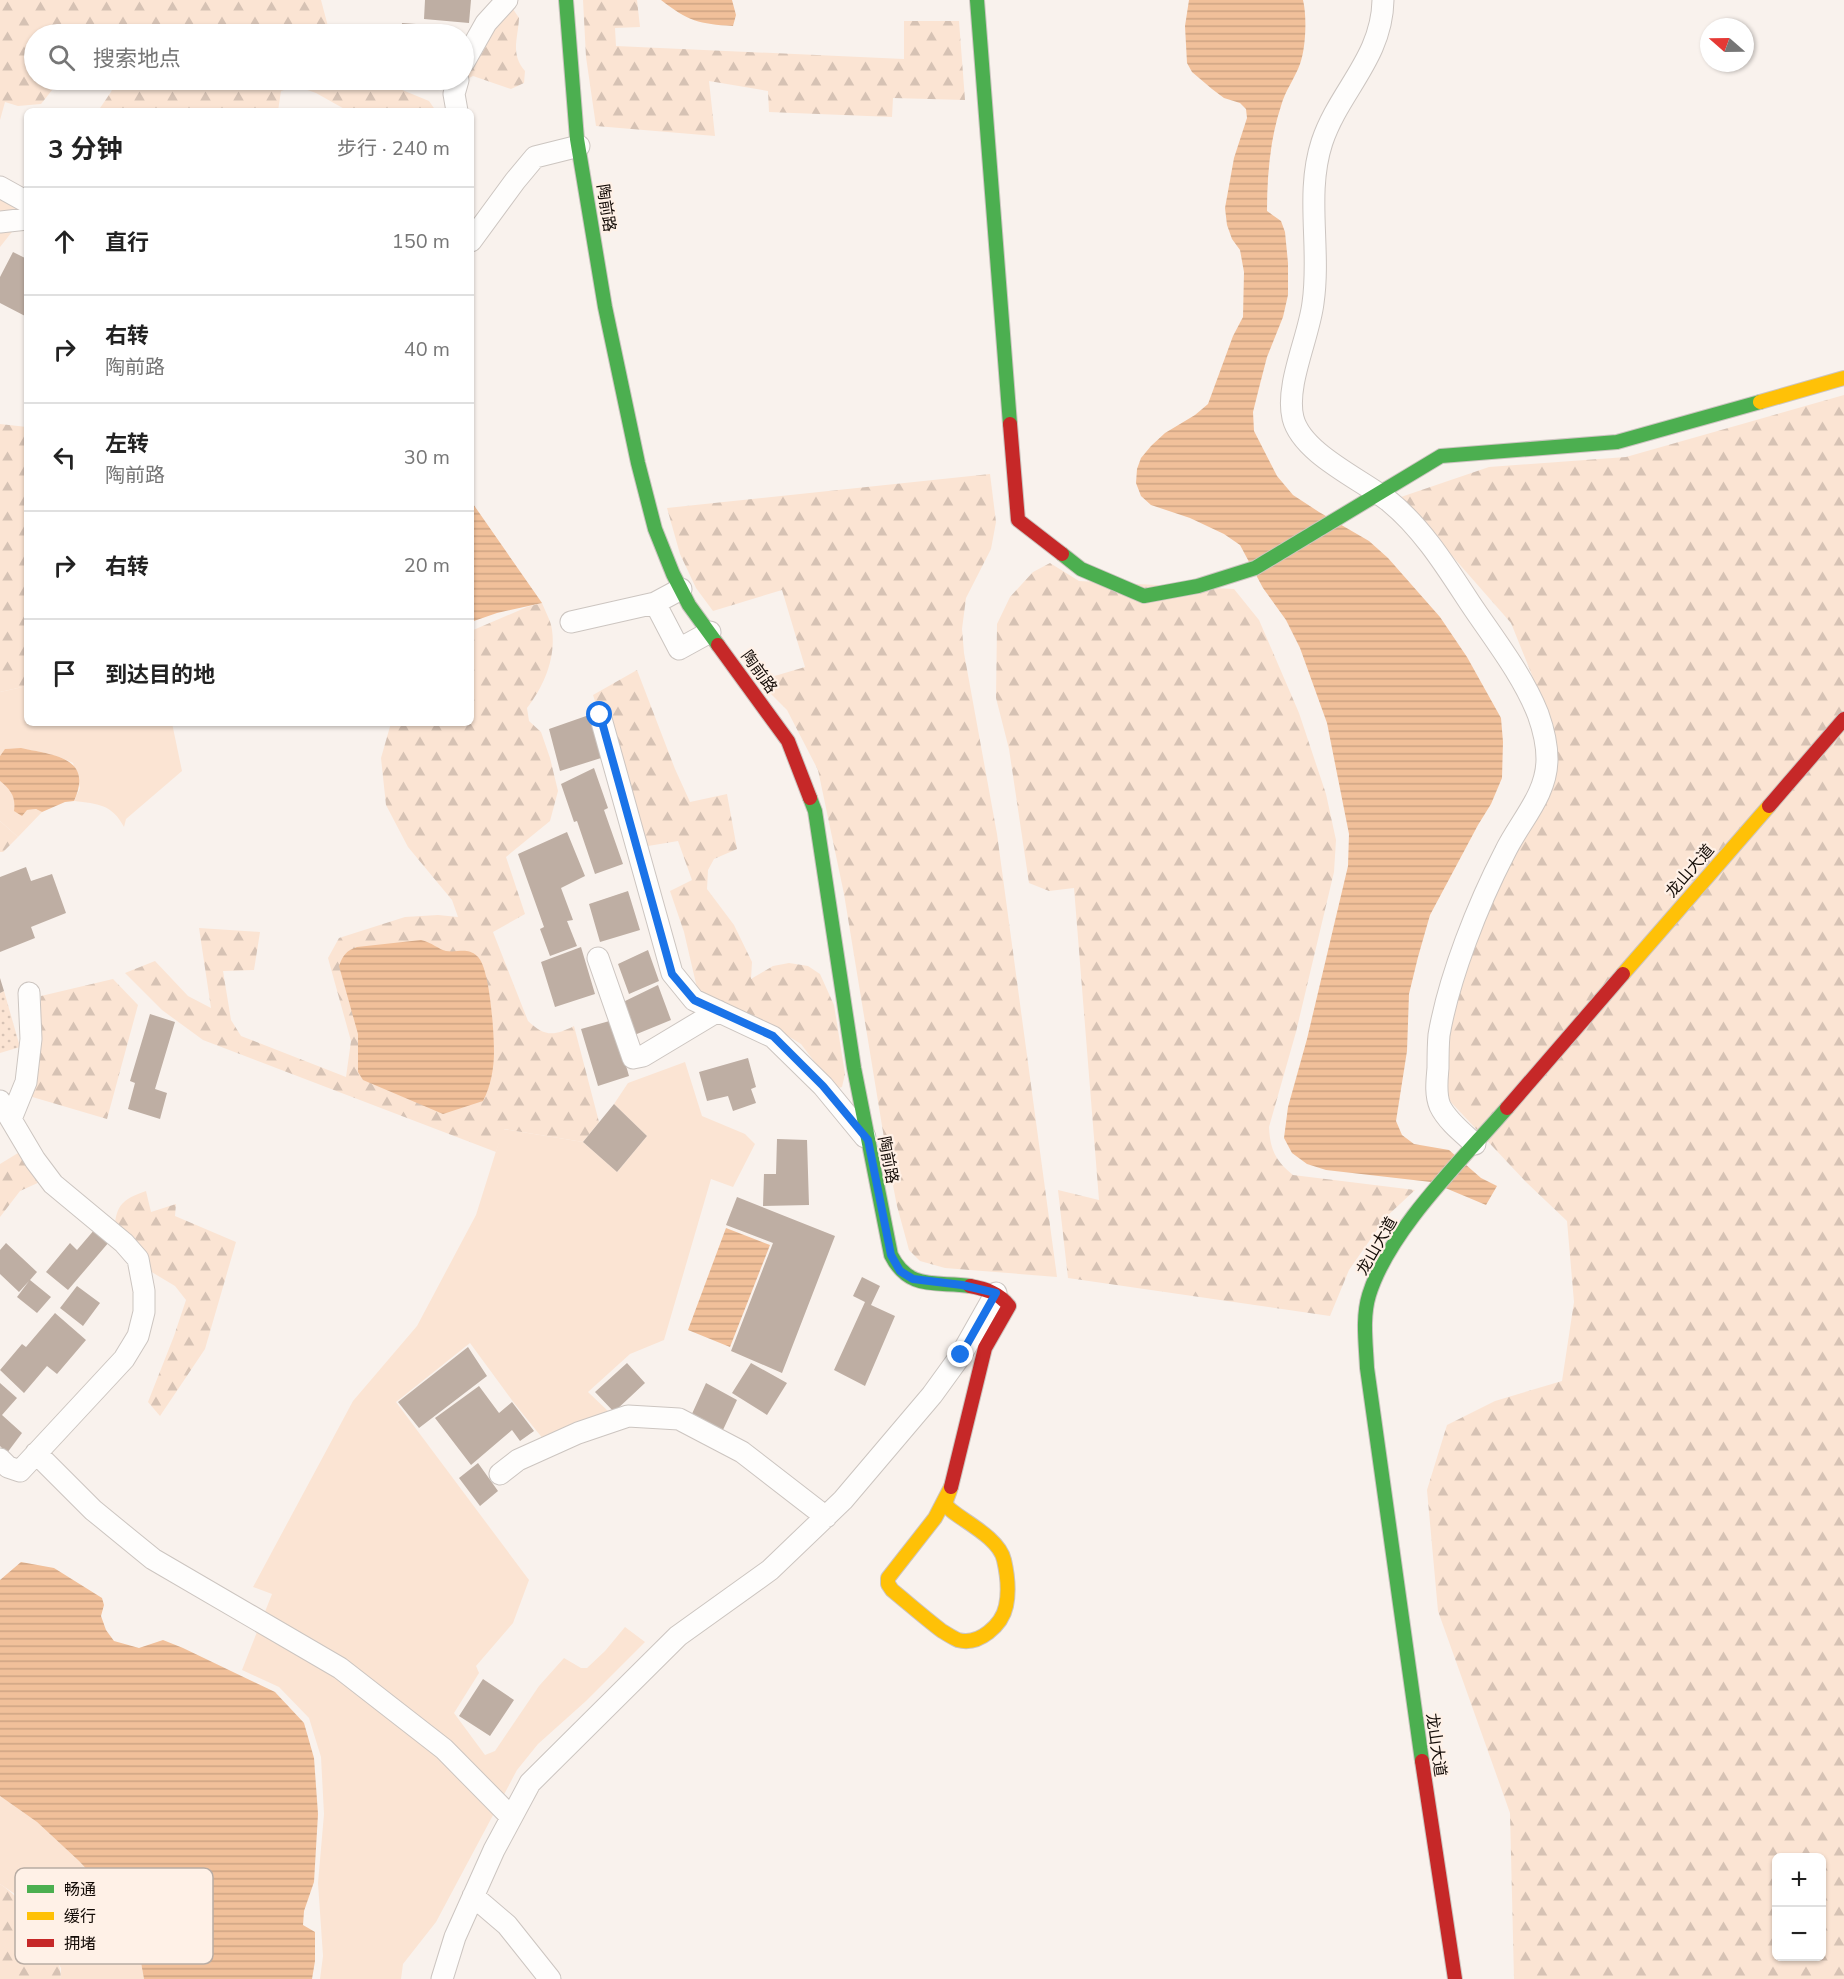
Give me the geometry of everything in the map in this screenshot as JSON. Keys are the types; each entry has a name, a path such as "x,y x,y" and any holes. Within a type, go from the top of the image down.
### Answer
{"street":[{"path":"474,44 486,23 507,0"},
{"name":"陶前路","path":"566,0 579,146 605,307 638,463 656,529 689,605 788,741 815,811 854,1068 891,1255 900,1271 913,1279 962,1285 996,1293"},
{"path":"977,0 1018,520 1081,569 1144,596 1198,586 1255,568 1441,456 1617,442 1844,378"},
{"path":"1383,0 1382,16 1367,62 1326,132 1317,158 1314,194 1316,282 1311,318 1299,359 1292,403 1294,421 1310,444 1373,497 1392,504 1414,526 1454,577 1531,699 1538,714 1546,746 1547,759 1543,787 1508,845 1474,919 1452,984 1439,1038 1436,1083 1439,1105 1475,1145"},
{"path":"455,90 456,108"},
{"path":"474,237 535,157 579,146"},
{"path":"0,187 24,200"},
{"path":"0,222 24,219"},
{"path":"571,622 655,603 681,589"},
{"path":"655,603 679,649 710,632"},
{"path":"600,715 672,974 694,1000 773,1036 823,1086 868,1140"},
{"name":"龙山大道","path":"1455,1979 1403,1640 1367,1368 1365,1323 1369,1296 1382,1264 1413,1216 1844,719"},
{"path":"598,958 633,1059 643,1056 718,1011"},
{"path":"0,1460 8,1467 20,1471 124,1359 138,1336 144,1312 144,1291 138,1259 124,1243 53,1184 35,1160 6,1110 26,1082 31,1039 29,993"},
{"path":"442,1979 455,1937 473,1896 494,1850 530,1783 678,1636 770,1570 843,1500 932,1395 961,1355 996,1293 1005,1298 1009,1306 985,1348 950,1490 946,1503 948,1509 994,1540 1003,1555 1006,1606 993,1629 974,1641 958,1640 901,1597 888,1584 888,1578 935,1518 950,1490"},
{"path":"500,1474 518,1460 578,1433 628,1416 679,1419 742,1452 826,1517"},
{"path":"36,1454 93,1510 153,1559 340,1668 444,1749 511,1817"},
{"path":"473,1896 507,1925 550,1979"}],"green space":[{"path":"0,0 321,0 327,24 24,24 24,90 52,90 41,104 18,106 5,102 0,120"},
{"path":"583,0 637,0 640,27 615,28 616,46 904,59 904,21 959,21 965,100 893,98 892,117 769,112 768,91 709,81 715,136 596,126 586,57"},
{"path":"511,6 519,18 516,52 525,71 524,83 511,89 474,76 474,62 489,36"},
{"path":"112,90 284,90 281,91 278,108 100,108"},
{"path":"307,90 402,90 429,101 434,108 343,108"},
{"path":"0,179 24,209 24,217 0,247"},
{"path":"1844,395 1844,1979 1514,1979 1510,1813 1438,1611 1427,1490 1447,1425 1495,1401 1562,1381 1574,1302 1567,1221 1526,1182 1447,1098 1441,1041 1456,984 1493,899 1548,787 1553,727 1511,623 1425,525 1398,498 1489,467 1626,457"},
{"path":"0,424 24,427 24,687 0,692"},
{"path":"990,474 996,522 991,549 966,598 962,629 964,653 997,834 1057,1277 945,1268 920,1261 909,1250 897,1206 885,1144 844,894 818,770 787,710 758,681 805,667 782,590 713,611 696,588 680,554 667,508"},
{"path":"1050,563 1079,581 1234,589 1259,620 1299,713 1326,794 1336,840 1334,872 1296,1032 1269,1127 1271,1142 1278,1160 1293,1175 1415,1190 1386,1217 1349,1270 1330,1316 1068,1278 1058,1190 1099,1200 1074,888 1049,891 1029,883 1009,749 996,698 997,624 1010,597 1033,572"},
{"path":"542,603 551,627 553,640 550,661 539,690 527,708 529,721 541,732 558,791 550,821 506,857 525,914 493,932 528,1021 540,1030 550,1033 561,1032 574,1026 599,1122 583,1142 504,1129 496,1152 203,1040 162,1010 125,973 155,961 188,996 211,1008 199,928 260,932 254,970 223,971 231,1020 241,1036 346,1077 351,1041 328,958 339,938 405,917 438,915 458,917 452,900 408,847 386,805 381,758 390,726 474,726 474,630"},
{"path":"637,670 690,802 727,794 737,849 714,859 708,870 707,889 734,925 752,962 751,979 773,966 789,963 808,966 820,974 834,1005 845,1074 842,1087 835,1089 801,1044 770,1025 712,1002 697,988 684,932 670,891 692,880 678,841 642,847 593,695"},
{"path":"24,687 24,726 173,726 182,771 126,819 124,827 109,809 97,804 74,801 80,788 73,763 49,754 23,749 6,749 0,756 0,692"},
{"path":"0,781 11,790 15,802 27,810 36,809 42,812 18,837 0,821"},
{"path":"0,821 18,837 3,852 0,852"},
{"path":"113,979 138,1005 107,1119 29,1096 41,1037 41,996"},
{"path":"4,991 20,1047 0,1053 0,993"},
{"path":"685,1062 702,1116 745,1134 755,1144 733,1187 711,1179 664,1340 630,1354 588,1392 610,1413 544,1440 470,1343 396,1402 529,1580 513,1623 476,1666 479,1673 454,1713 485,1755 495,1751 539,1686 564,1658 581,1668 587,1668 625,1627 645,1642 586,1701 538,1744 517,1770 436,1922 403,1964 401,1979 320,1979 323,1956 318,1883 324,1814 321,1757 309,1718 279,1687 242,1670 272,1594 253,1587 353,1401 417,1326 476,1215 503,1129 583,1142 617,1172 647,1136 614,1104 628,1083"},
{"path":"23,1150 42,1181 20,1191 0,1217 0,1164"},
{"path":"146,1191 151,1212 176,1204 175,1216 236,1242 205,1349 160,1416 148,1402 186,1300 175,1286 150,1271 142,1248 129,1233 115,1224 118,1211 124,1202"},
{"path":"0,1796 37,1822 86,1868 15,1868 15,1894 0,1884"},
{"path":"0,1884 15,1897 15,1964 58,1964 61,1979 0,1979"},
{"path":"59,1964 141,1964 144,1979 61,1979"}],"shaded area":[{"path":"661,0 732,0 736,15 733,26 694,20"},
{"path":"1189,0 1303,0 1304,50 1277,119 1268,184 1267,211 1281,221 1285,232 1288,295 1283,317 1267,357 1253,412 1254,431 1277,476 1293,495 1369,541 1388,558 1440,617 1467,657 1501,718 1502,778 1491,804 1430,915 1418,957 1409,994 1407,1051 1396,1121 1402,1135 1414,1144 1449,1150 1481,1178 1497,1186 1486,1205 1431,1182 1326,1170 1307,1164 1292,1153 1284,1138 1288,1107 1307,1039 1348,866 1349,834 1327,723 1300,648 1286,620 1263,588 1240,545 1224,534 1190,518 1151,505 1141,496 1136,483 1141,458 1151,446 1165,433 1195,415 1208,404 1233,336 1243,317 1244,272 1240,250 1232,239 1227,225 1225,208 1234,158 1247,118 1246,109 1240,103 1224,98 1212,89 1192,72 1187,63 1185,26"},
{"path":"474,505 542,603 497,613 474,621"},
{"path":"21,748 57,756 74,767 79,775 79,786 74,801 65,802 42,812 36,809 27,810 22,816 14,811 12,794 0,781 0,756 5,749"},
{"path":"421,940 444,950 466,951 477,956 485,973 490,1001 494,1057 486,1095 483,1101 443,1114 363,1080 358,1072 358,1034 339,966 345,954 357,947"},
{"path":"726,1228 770,1245 730,1347 688,1330"},
{"path":"21,1562 54,1568 102,1598 104,1605 101,1616 106,1630 114,1641 139,1648 163,1640 183,1648 275,1692 304,1723 314,1758 318,1814 314,1882 304,1911 303,1925 315,1932 315,1961 312,1979 144,1979 141,1964 213,1964 213,1868 86,1868 37,1822 0,1796 0,1580"}],"building":[{"path":"425,0 471,0 469,23 424,19"},
{"path":"13,252 24,258 24,315 0,303 0,277"},
{"path":"589,715 601,758 560,771 549,729"},
{"path":"594,768 608,808 604,810 623,864 595,874 577,821 574,822 561,784"},
{"path":"567,832 585,876 561,888 573,920 567,921 577,946 550,956 540,929 544,927 518,854"},
{"path":"26,867 31,881 52,874 66,913 31,927 35,938 0,952 0,877"},
{"path":"628,891 640,930 600,942 589,904"},
{"path":"581,947 595,994 555,1007 541,962"},
{"path":"648,950 659,981 629,994 618,964"},
{"path":"0,978 4,991 0,993"},
{"path":"658,985 671,1020 632,1036 621,1003"},
{"path":"150,1014 175,1022 155,1089 167,1093 160,1119 128,1109 135,1083 130,1081"},
{"path":"613,1020 629,1076 598,1086 581,1029"},
{"path":"748,1058 756,1087 751,1089 756,1103 733,1111 728,1096 707,1101 699,1072"},
{"path":"614,1104 647,1136 617,1172 583,1142"},
{"path":"777,1139 807,1140 809,1205 763,1206 764,1174 776,1174"},
{"path":"737,1197 835,1236 782,1373 731,1351 773,1243 726,1225"},
{"path":"95,1229 109,1242 68,1290 46,1272 70,1243 77,1250"},
{"path":"6,1243 37,1272 30,1280 51,1297 37,1313 17,1297 29,1281 19,1292 0,1274 0,1250"},
{"path":"862,1277 880,1286 871,1305 895,1316 865,1386 834,1370 865,1302 853,1296"},
{"path":"77,1286 100,1303 83,1326 60,1308"},
{"path":"55,1313 86,1340 57,1374 47,1366 24,1393 0,1370 22,1344 26,1347"},
{"path":"468,1347 487,1376 419,1428 398,1402"},
{"path":"627,1363 645,1383 614,1412 595,1392"},
{"path":"751,1363 787,1383 767,1415 732,1393"},
{"path":"0,1383 17,1398 2,1415 22,1433 7,1453 0,1446"},
{"path":"706,1383 737,1400 722,1432 691,1416"},
{"path":"479,1386 499,1413 512,1402 534,1431 520,1441 512,1430 471,1465 435,1418"},
{"path":"478,1463 498,1491 480,1506 459,1478"},
{"path":"483,1679 514,1700 490,1736 459,1716"}],"traffic: fast":[{"path":"566,0 577,139 605,307 638,463 655,529 673,574 689,605 718,645"},
{"path":"977,0 1010,424"},
{"path":"1062,554 1081,569 1144,596 1198,586 1255,568 1441,456 1617,442 1760,402"},
{"path":"810,798 815,811 854,1068 891,1255 898,1266 915,1279 924,1282 970,1286"},
{"path":"1422,1761 1367,1368 1366,1313 1369,1295 1379,1270 1410,1221 1507,1108"}],"traffic: slow":[{"path":"1760,402 1844,378"},
{"path":"1623,974 1769,806"},
{"path":"950,1490 946,1501 948,1508 983,1533 1000,1550 1007,1577 1007,1601 1004,1613 995,1627 974,1640 958,1640 942,1631 892,1590 888,1584 888,1578 935,1518 951,1487"}],"traffic: jam":[{"path":"1010,424 1018,520 1062,554"},
{"path":"718,645 788,741 810,798"},
{"path":"1769,806 1844,719"},
{"path":"1507,1108 1623,974"},
{"path":"951,1487 985,1348 1009,1306 992,1292 970,1286"},
{"path":"1422,1761 1455,1979"}],"route":[{"path":"600,715 672,974 694,1000 773,1036 823,1086 868,1140 891,1255 900,1271 913,1279 962,1285 996,1293 961,1355"}]}
